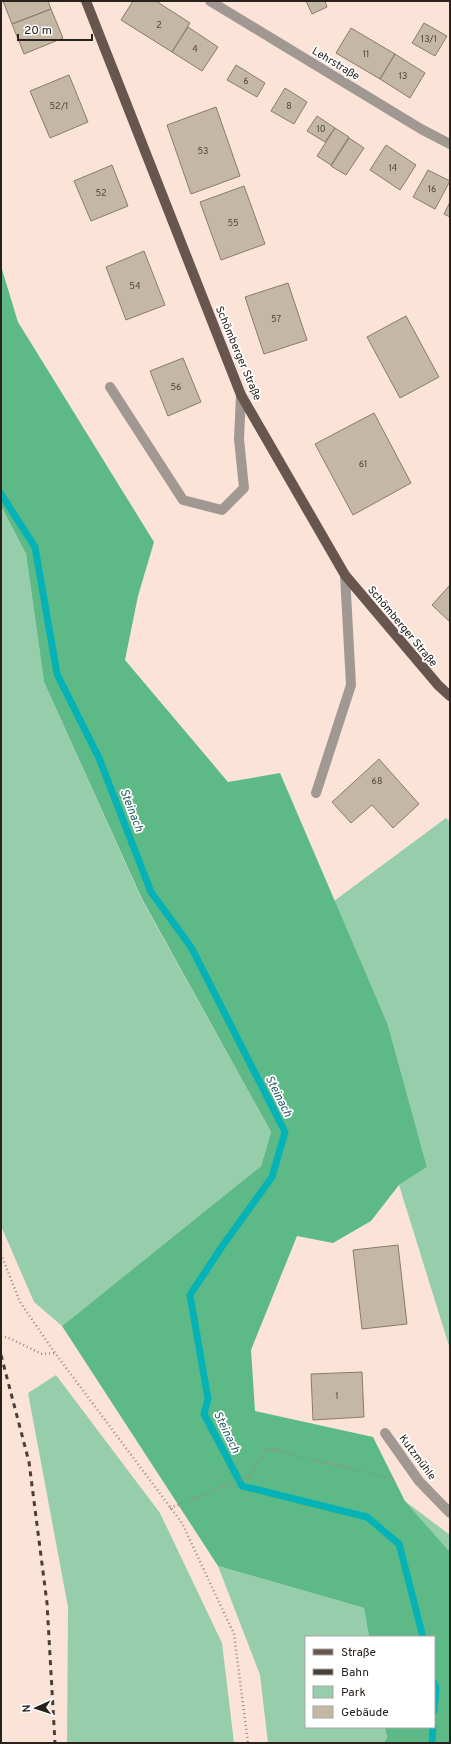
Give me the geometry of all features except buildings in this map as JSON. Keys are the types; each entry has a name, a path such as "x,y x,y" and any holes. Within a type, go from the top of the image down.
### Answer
{"main road":[{"name":"Schömberger Straße","path":"86,1 241,395 345,575 438,685 450,696"}],"street":[{"name":"Lehrstraße","path":"210,1 421,129 450,144"},
{"path":"110,387 183,500 222,510 244,488 239,439 241,395"},
{"path":"316,793 351,685 345,575"},
{"name":"Kutzmühle","path":"385,1433 425,1487 450,1513"}],"path":[{"path":"1,1254 20,1302 55,1353 182,1523 234,1634 248,1743"},
{"path":"1,1337 7,1337 42,1354 55,1353"},
{"path":"170,1508 250,1476 267,1448 425,1487"}],"green space":[{"path":"1,266 18,322 154,542 138,596 125,660 228,782 280,773 388,1025 427,1167 399,1185 371,1221 333,1243 297,1236 251,1350 255,1411 373,1437 405,1501 450,1552 450,1743 383,1743 387,1738 385,1728 435,1728 435,1636 369,1636 364,1608 218,1566 62,1326 261,1166 271,1132 142,899 44,682 26,554 1,506"},
{"path":"1,506 26,554 44,682 142,900 271,1132 261,1166 62,1326 34,1302 1,1226"},
{"path":"446,818 450,822 450,1349 399,1185 427,1167 388,1025 334,901"},
{"path":"56,1375 160,1513 222,1643 234,1743 67,1743 68,1607 28,1393"},
{"path":"405,1501 450,1535 450,1552"},
{"path":"218,1566 364,1608 369,1636 305,1636 305,1728 385,1728 387,1738 383,1743 268,1743 260,1675"}],"waterway":[{"name":"Steinach","path":"1,494 35,547 57,674 99,758 151,892 191,947 285,1132 272,1177 221,1248 190,1295 208,1399 204,1414 242,1486 367,1517 399,1544 423,1636"},
{"name":"Steinach","path":"435,1686 435,1700"},
{"name":"Steinach","path":"432,1743 433,1728"}],"railway":[{"path":"1,1355 29,1462 47,1603 55,1743"}]}
